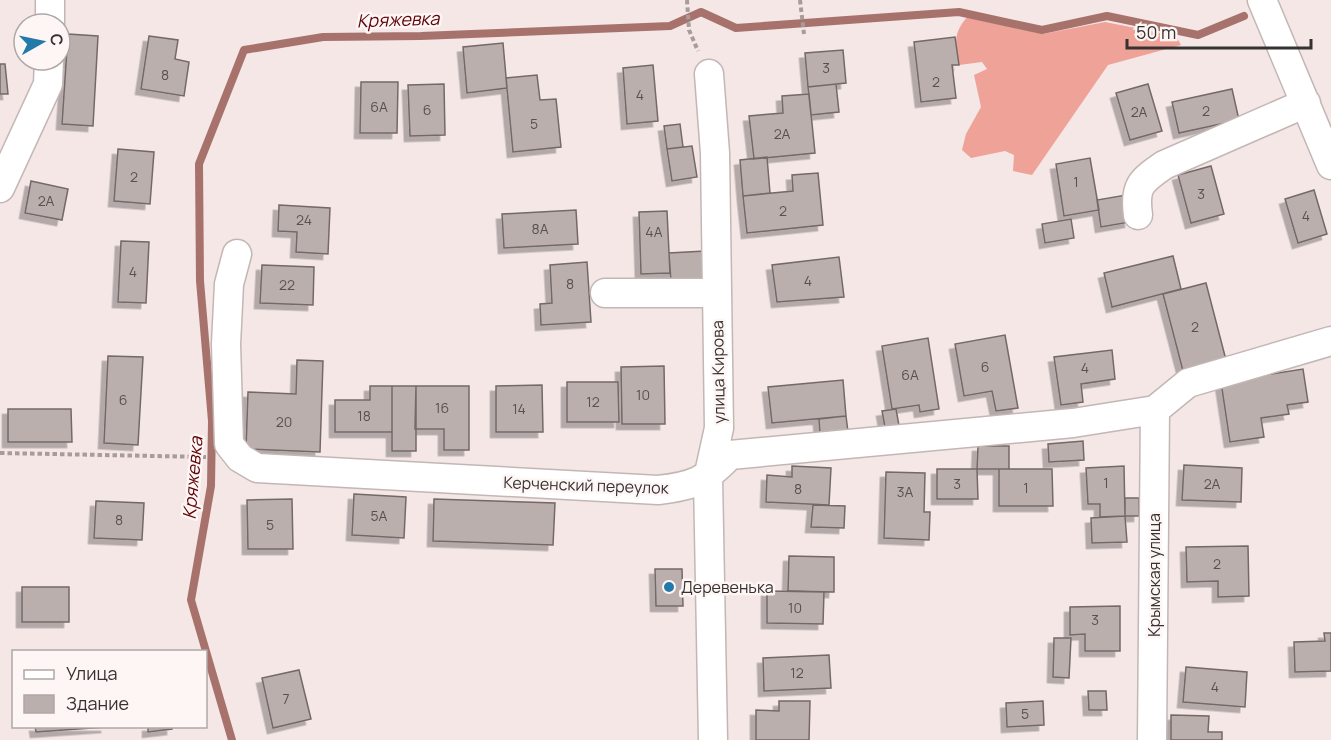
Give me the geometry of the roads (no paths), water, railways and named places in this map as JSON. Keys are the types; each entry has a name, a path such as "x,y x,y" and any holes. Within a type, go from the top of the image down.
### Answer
{"street":[{"path":"1262,0 1331,165"},
{"path":"0,189 48,84 48,72"},
{"name":"улица Кирова","path":"708,74 715,153 719,428 708,477 713,740"},
{"path":"1138,215 1135,195 1145,178 1164,165 1306,103"},
{"name":"Керченский переулок","path":"237,254 229,284 226,344 229,444 240,458 257,468 658,490 687,487 708,477 730,455 1073,423 1155,410"},
{"path":"605,293 717,293"},
{"path":"1155,410 1188,383 1331,341"},
{"name":"Крымская улица","path":"1152,740 1155,410"}],"waterway":[{"name":"Кряжевка","path":"206,650 191,600 211,486 212,421 200,281 199,164 244,50 323,37 421,36 670,26 701,12 736,28 959,12 1042,30 1107,16 1198,35 1244,16"},
{"name":"Кряжевка","path":"207,655 232,740"}],"place":[{"name":"Деревенька","path":"669,587"}]}
